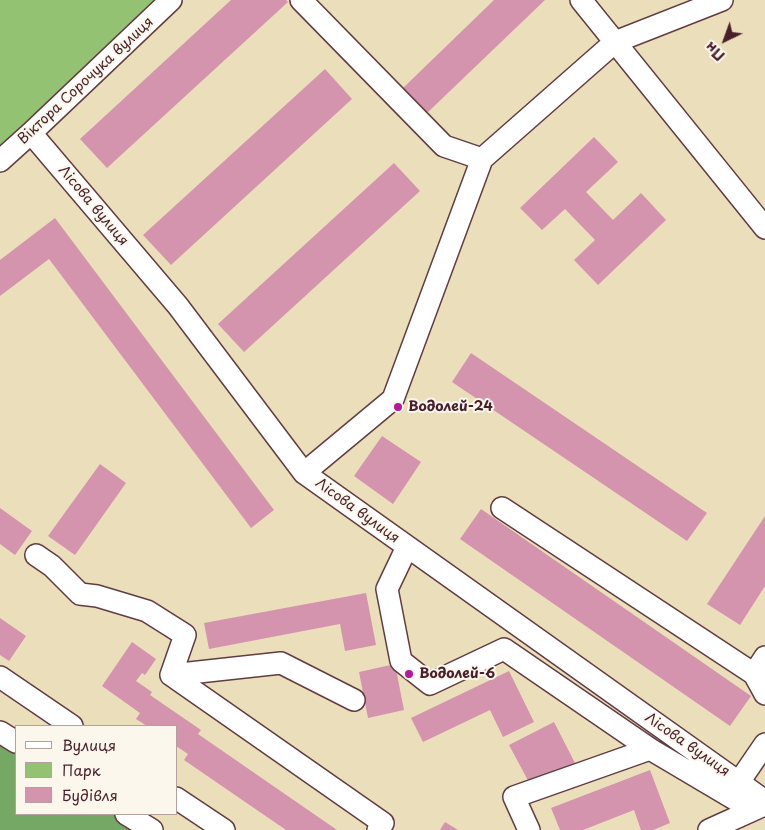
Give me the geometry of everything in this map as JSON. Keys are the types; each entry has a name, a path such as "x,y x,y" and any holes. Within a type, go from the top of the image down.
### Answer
{"street":[{"name":"Віктора Сорочука вулиця","path":"0,161 171,0"},
{"path":"301,0 444,146 482,159"},
{"path":"581,0 765,228"},
{"path":"304,473 393,400 482,159 615,42 722,0"},
{"name":"Лісова вулиця","path":"31,133 178,306 304,473 739,782 761,805"},
{"path":"502,508 759,666 765,694"},
{"path":"407,547 387,589 401,661 430,684 504,648 650,749 761,805"},
{"path":"36,555 52,566 80,594 97,596 147,611 185,635 171,675"},
{"path":"171,675 281,663 354,700"},
{"path":"171,675 383,823 378,830"},
{"path":"0,677 71,725"},
{"path":"0,732 15,741"},
{"path":"739,782 765,744"},
{"path":"529,830 514,798 650,749"},
{"path":"178,799 224,830"},
{"path":"709,830 761,805"},
{"path":"128,815 152,830"}],"green space":[{"path":"0,0 171,0 0,161"},
{"path":"0,732 15,741 15,815 128,815 152,830 0,830"}],"building":[{"path":"231,0 286,0 288,2 107,168 80,139"},
{"path":"494,0 545,0 426,114 402,89"},
{"path":"325,69 352,99 171,265 143,235"},
{"path":"594,137 618,162 586,192 613,220 641,193 666,220 598,285 574,260 595,240 565,209 542,230 520,208"},
{"path":"394,163 420,191 244,352 218,324"},
{"path":"55,218 274,510 251,528 49,259 0,296 0,260"},
{"path":"471,353 707,513 687,541 452,382"},
{"path":"382,436 421,462 393,504 354,476"},
{"path":"100,464 126,483 75,555 48,536"},
{"path":"0,508 32,531 15,555 0,544"},
{"path":"481,509 751,696 730,726 460,539"},
{"path":"765,516 765,586 740,625 707,604"},
{"path":"366,593 376,645 345,651 340,624 209,649 204,623"},
{"path":"0,618 26,636 9,661 0,655"},
{"path":"132,642 156,659 145,675 142,673 136,681 152,692 150,695 201,730 198,734 337,830 286,830 184,760 188,754 178,747 178,725 145,725 136,719 140,713 102,686"},
{"path":"395,664 404,710 368,718 359,672"},
{"path":"509,671 534,722 503,737 490,710 423,742 411,718"},
{"path":"554,722 575,763 531,786 509,745"},
{"path":"650,770 670,823 653,830 641,830 634,810 583,830 560,830 551,808"},
{"path":"445,822 458,830 440,830"}],"place":[{"name":"Водолей-24","path":"398,407"},
{"name":"Водолей-6","path":"409,674"}]}
